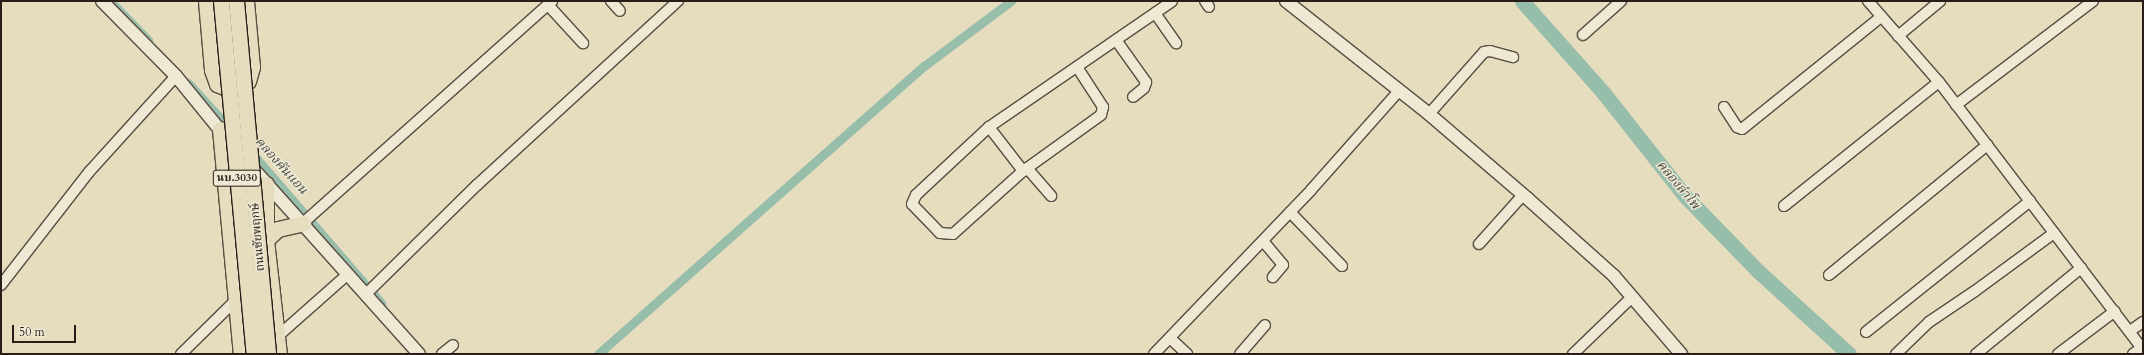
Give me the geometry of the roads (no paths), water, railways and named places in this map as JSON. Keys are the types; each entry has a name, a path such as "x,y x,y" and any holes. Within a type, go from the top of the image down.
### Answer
{"main road":[{"path":"206,1 212,70 217,84 229,89 239,88 248,81 252,67 246,1"},
{"name":"ถนนชัยพฤกษ์","path":"221,1 254,354"},
{"name":"ถนนชัยพฤกษ์","path":"236,1 268,354"},
{"path":"220,129 228,228 241,354"},
{"path":"266,184 264,216 279,354"},
{"path":"228,228 231,211 241,200 252,199 264,216"},
{"path":"266,240 278,230 306,221"}],"street":[{"path":"102,1 176,76 266,184 306,221 348,275 419,354"},
{"path":"611,1 620,11"},
{"path":"366,294 483,180 678,1"},
{"path":"1077,67 1104,111 1025,169 953,234 940,233 912,204 916,195 989,127 1172,1"},
{"path":"1286,1 1398,92 1429,114 1524,194 1614,276 1681,354"},
{"path":"1583,35 1621,1"},
{"path":"1868,1 1939,82 2115,311 2142,349 2133,354"},
{"path":"1898,36 1940,1"},
{"path":"1956,105 2093,1"},
{"path":"306,221 550,3 583,43"},
{"path":"1155,13 1176,43"},
{"path":"1724,107 1737,127 1742,129 1881,17"},
{"path":"1116,40 1146,82 1144,88 1133,97"},
{"path":"1429,114 1484,52 1490,51 1513,57"},
{"path":"1,286 90,172 176,76"},
{"path":"1784,206 1939,82"},
{"path":"1154,354 1171,339 1263,241 1398,92"},
{"path":"989,127 1025,169 1051,196"},
{"path":"1829,275 1987,144"},
{"path":"1479,244 1524,194"},
{"path":"1866,332 2030,201"},
{"path":"1290,212 1342,266"},
{"path":"1896,354 1929,322 1975,292 2054,233"},
{"path":"1263,241 1282,265 1273,277"},
{"path":"1976,354 2081,268"},
{"path":"278,336 348,275"},
{"path":"1573,354 1632,297"},
{"path":"181,354 236,300"},
{"path":"2058,354 2115,311"},
{"path":"2130,331 2143,322"},
{"path":"1240,354 1265,325"},
{"path":"1171,339 1186,354"}],"waterway":[{"path":"598,354 924,66 1011,1"},
{"name":"คลองลำโพ","path":"1522,1 1602,91 1685,196 1759,272 1849,354"},
{"name":"คลองคันแอน","path":"112,3 148,40"},
{"name":"คลองคันแอน","path":"188,83 232,131"},
{"name":"คลองคันแอน","path":"250,151 381,303"}]}
